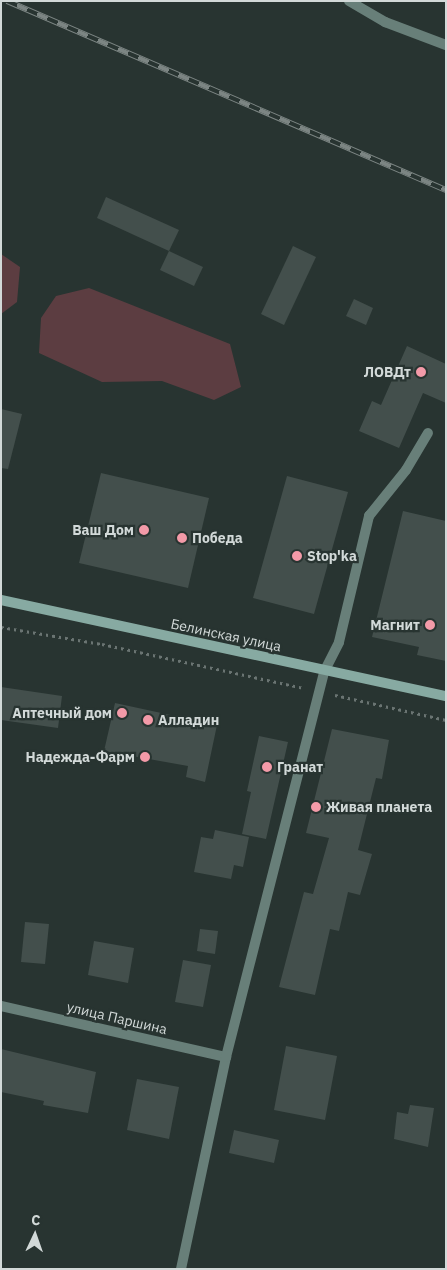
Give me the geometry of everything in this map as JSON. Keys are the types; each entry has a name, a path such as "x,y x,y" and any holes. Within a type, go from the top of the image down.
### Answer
{"main road":[{"name":"Белинская улица","path":"1,600 446,696"}],"street":[{"path":"349,1 385,22 446,45"},
{"path":"181,1269 226,1057 325,670 339,642 369,516 406,470 428,433"},
{"name":"улица Паршина","path":"1,1006 226,1057"}],"path":[{"path":"1,627 111,646 314,690"},
{"path":"333,694 446,720"}],"shaded area":[{"path":"1,254 20,267 17,302 1,314"},
{"path":"89,288 230,344 241,387 214,400 162,381 102,382 39,353 41,318 56,296"}],"building":[{"path":"106,197 179,230 169,251 97,218"},
{"path":"293,246 316,257 284,325 261,314"},
{"path":"169,251 203,267 194,286 160,270"},
{"path":"354,299 373,308 366,325 346,316"},
{"path":"407,346 446,364 446,403 423,393 399,448 359,431 372,401 381,405"},
{"path":"1,409 22,414 8,469 1,468"},
{"name":"Ваш Дом","path":"101,473 209,498 188,588 79,563"},
{"name":"Stop'ka","path":"287,476 348,492 314,614 253,598"},
{"path":"403,511 446,521 446,661 417,655 419,647 372,637"},
{"path":"1,687 62,696 58,728 1,720"},
{"path":"115,703 217,725 205,782 186,777 188,766 104,751"},
{"path":"332,729 389,740 382,779 376,778 358,850 372,854 360,895 348,892 339,931 330,929 315,995 279,987 304,892 313,894 329,838 306,833"},
{"name":"Гранат","path":"259,736 288,742 266,839 242,834 251,792 247,791"},
{"path":"215,830 249,837 243,867 234,865 231,879 194,872 201,837 213,839"},
{"path":"25,922 49,924 45,964 21,962"},
{"path":"200,929 218,931 215,954 197,951"},
{"path":"94,941 134,948 128,983 88,975"},
{"path":"183,960 211,965 203,1007 175,1002"},
{"path":"286,1046 337,1056 325,1120 274,1110"},
{"path":"1,1049 96,1072 88,1113 43,1105 44,1101 1,1092"},
{"path":"137,1079 179,1087 169,1139 127,1130"},
{"path":"410,1105 434,1108 428,1147 394,1139 397,1112 408,1114"},
{"path":"234,1130 279,1140 274,1163 229,1153"}],"railway":[{"path":"7,1 446,190"}],"place":[{"name":"ЛОВДт","path":"421,372"},
{"name":"Ваш Дом","path":"144,530"},
{"name":"Победа","path":"182,538"},
{"name":"Stop'ka","path":"297,556"},
{"name":"Магнит","path":"430,625"},
{"name":"Аптечный дом","path":"122,713"},
{"name":"Алладин","path":"148,720"},
{"name":"Надежда-Фарм","path":"145,757"},
{"name":"Гранат","path":"267,767"},
{"name":"Живая планета","path":"316,807"}]}
